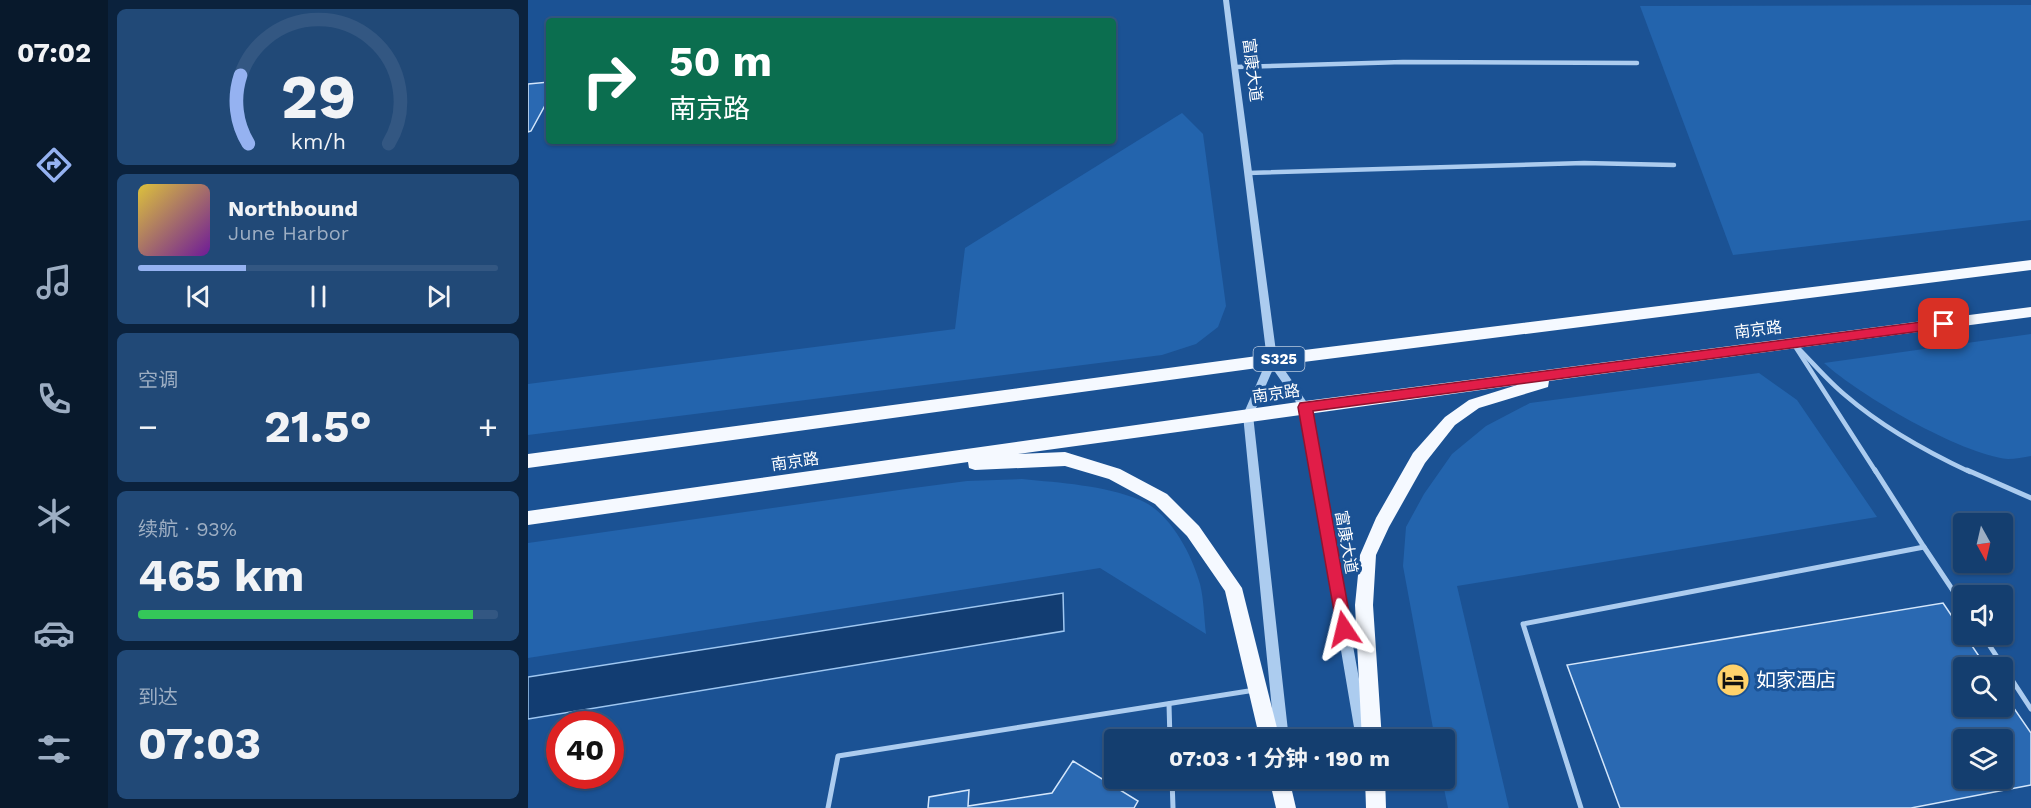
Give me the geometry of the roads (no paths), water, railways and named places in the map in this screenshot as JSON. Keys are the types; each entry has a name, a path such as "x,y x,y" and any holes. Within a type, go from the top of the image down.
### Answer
{"main road":[{"name":"南京路","path":"528,461 1272,360 2031,265"},
{"name":"南京路","path":"528,518 1305,407 2031,312"},
{"path":"1371,729 1364,605 1368,555 1399,491 1419,458 1450,421 1474,404 1585,370"},
{"path":"894,465 1065,459 1114,474 1161,499 1192,531 1233,588 1266,729"},
{"path":"1282,789 1288,808"},
{"path":"1373,789 1376,808"}],"street":[{"name":"富康大道","path":"1226,0 1272,360 1305,407 1362,729"},
{"path":"1235,67 1403,62 1637,63"},
{"path":"1248,173 1584,163 1674,165"},
{"path":"1272,360 1248,415 1281,729"},
{"path":"1287,789 1288,808"}],"lane":[{"path":"1793,343 1846,396 1915,444 1976,476 2031,498"},
{"path":"1793,343 1953,590"},
{"path":"1581,808 1523,624 1924,547"},
{"path":"1989,645 2031,709"},
{"path":"828,808 838,756 1257,690"},
{"path":"1169,704 1170,729"},
{"path":"1172,789 1173,808"}],"place":[{"name":"如家酒店","path":"1733,680"}]}
